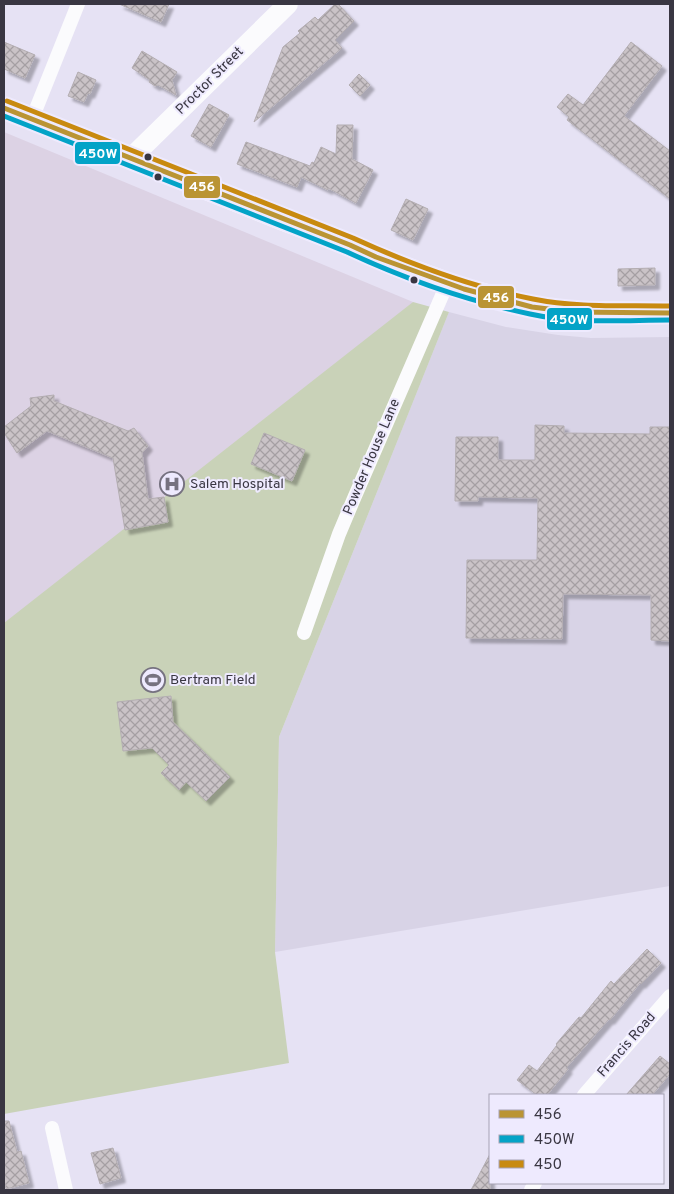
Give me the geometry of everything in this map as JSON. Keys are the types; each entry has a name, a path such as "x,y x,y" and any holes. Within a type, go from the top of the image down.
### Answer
{"main road":[{"path":"4,108 446,284 496,299 532,307 573,312 670,313"}],"street":[{"path":"32,119 78,4"},
{"name":"Proctor Street","path":"131,158 288,4"},
{"name":"Powder House Lane","path":"304,633 339,534 446,284"},
{"name":"Francis Road","path":"585,1094 670,996"},
{"path":"52,1128 66,1190"}],"shaded area":[{"name":"Salem Hospital","path":"4,132 413,302 267,667 4,710"},
{"path":"449,312 506,327 558,335 591,338 670,337 670,886 275,952 279,737"}],"green space":[{"name":"Bertram Field","path":"413,302 449,312 279,737 275,952 289,1063 4,1114 4,623"}],"building":[{"path":"119,4 169,4 161,22"},
{"path":"335,4 338,4 354,21 335,40 342,48 254,122 283,47 300,33 298,31 315,17 318,20"},
{"path":"4,42 35,55 25,78 4,69"},
{"path":"631,42 662,66 624,116 670,151 670,199 567,120 569,117 557,107 568,94 583,105"},
{"path":"142,51 177,72 172,80 176,95 158,85 155,86 149,82 150,80 132,68"},
{"path":"78,72 96,80 84,102 68,96"},
{"path":"359,74 370,85 360,96 349,85"},
{"path":"209,104 229,115 211,147 191,136"},
{"path":"337,125 353,125 352,159 373,170 356,203 328,188 328,190 301,177 297,187 237,164 246,142 310,166 312,162 314,163 321,147 336,154"},
{"path":"406,199 428,209 413,240 391,230"},
{"path":"655,268 655,285 618,286 618,269"},
{"path":"54,395 54,401 128,431 134,428 148,446 142,453 148,499 164,497 168,522 125,530 113,458 47,431 17,453 4,433 4,427 31,406 30,398"},
{"path":"535,425 564,426 564,433 650,434 650,427 670,427 670,641 651,640 651,595 563,594 562,639 466,638 467,560 537,560 538,498 478,497 478,501 455,501 456,437 498,437 498,460 535,460"},
{"path":"264,433 305,450 292,481 251,464"},
{"path":"171,696 173,722 230,777 206,801 186,782 179,790 161,773 169,765 152,748 123,751 117,702"},
{"path":"647,949 661,963 640,983 610,1020 566,1068 568,1069 548,1094 536,1094 517,1080 529,1065 537,1071 556,1044 579,1017 581,1018 611,981 614,984"},
{"path":"660,1056 670,1064 670,1074 653,1094 627,1094"},
{"path":"4,1121 9,1121 17,1152 21,1151 29,1183 6,1189 4,1180"},
{"path":"113,1148 121,1178 100,1184 91,1153"},
{"path":"489,1156 490,1190 471,1190"}],"transit line":[{"name":"450","path":"7,101 441,274 510,294 550,302 584,305 670,306"},
{"name":"456","path":"4,108 376,257 464,289 532,307 573,312 670,313"},
{"name":"450W","path":"4,116 391,271 460,296 507,309 564,319 600,321 670,320"}],"place":[{"name":"Salem Hospital","path":"172,484"},
{"name":"Bertram Field","path":"153,680"}]}
